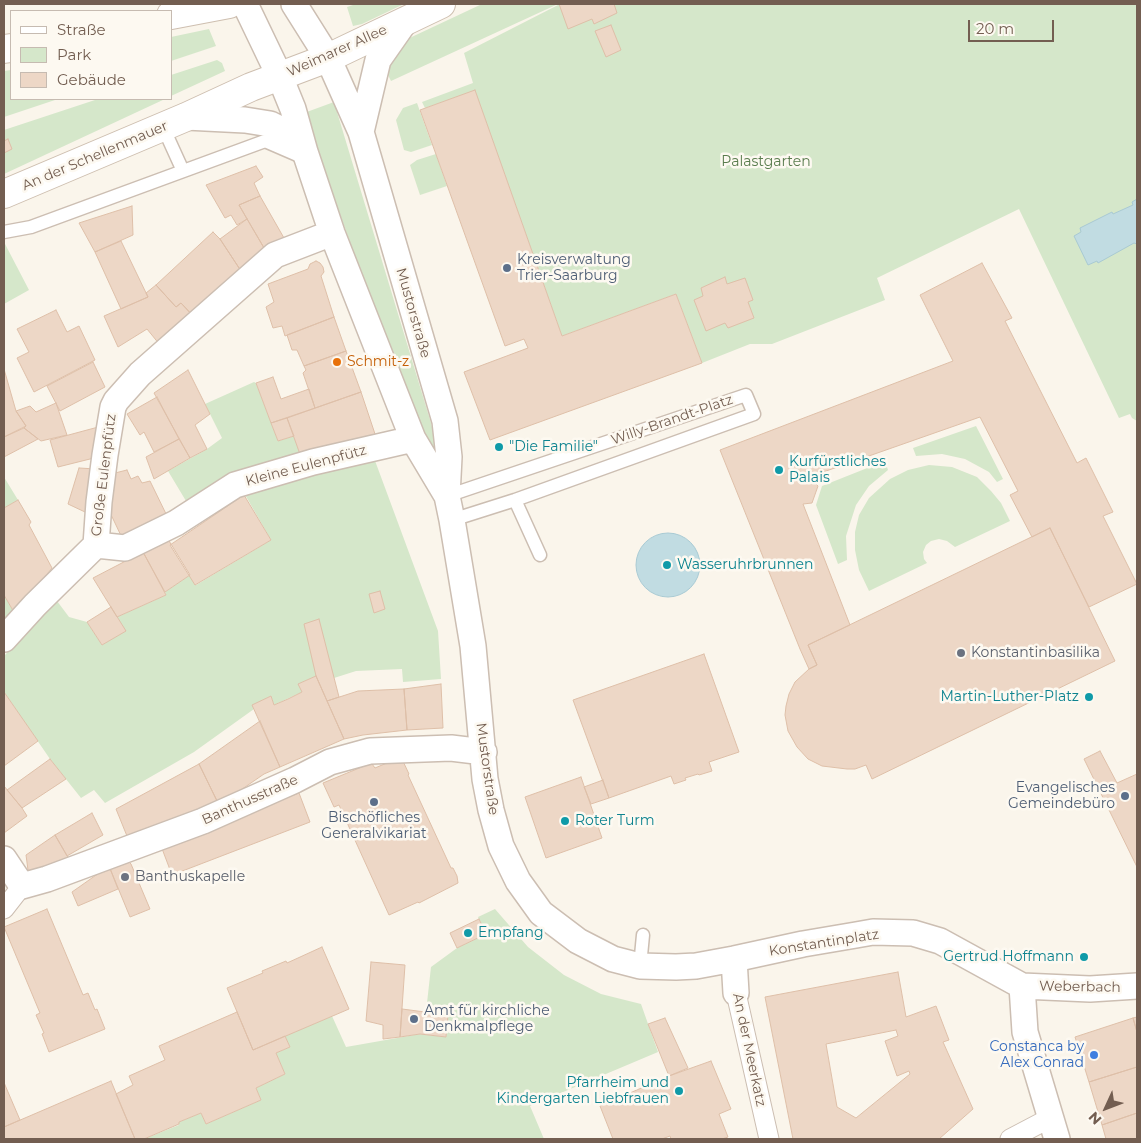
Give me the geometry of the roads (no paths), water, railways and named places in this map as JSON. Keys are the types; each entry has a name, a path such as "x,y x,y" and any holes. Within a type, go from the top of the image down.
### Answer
{"main road":[{"path":"172,15 229,4"},
{"name":"Weimarer Allee","path":"280,77 328,58 441,4"},
{"name":"An der Schellenmauer","path":"4,194 174,122 251,87 280,77"}],"street":[{"name":"Weimarer Allee","path":"245,4 280,77"},
{"name":"Mustorstraße","path":"294,4 328,58 361,132 445,421 449,456 447,496 473,646 486,780 491,810 501,846 518,881 541,913 578,941 613,959 640,966 676,967 734,960"},
{"name":"Mustorstraße","path":"361,132 378,60 406,20"},
{"name":"Mustorstraße","path":"280,77 293,110 306,156 332,233 413,439 447,496"},
{"name":"Mustorstraße","path":"174,122 245,120 270,124 295,141 306,156"},
{"name":"Große Eulenpfütz","path":"4,639 35,605 96,545 101,484 112,407 116,401 140,374 275,255 332,233"},
{"name":"Kleine Eulenpfütz","path":"96,545 125,548 176,523 235,485 313,462 413,439"},
{"name":"Banthusstraße","path":"22,886 46,879 203,821 295,780 330,762 370,751 451,748 484,752"},
{"path":"4,859 22,886 4,909"},
{"name":"Konstantinplatz","path":"734,960 804,944 873,932 914,934 940,941 1022,986"},
{"name":"An der Meerkatz","path":"734,960 736,993 769,1139"},
{"path":"1010,1139 1054,1128 1025,1032 1022,986"},
{"name":"Weberbach","path":"1022,986 1090,989 1137,986"}],"lane":[{"path":"174,122 184,171"},
{"path":"4,232 31,227 265,141 306,156"},
{"name":"Willy-Brandt-Platz","path":"447,496 746,395 754,414 515,500 452,520"},
{"path":"515,500 540,556"},
{"path":"640,966 643,935"}],"water":[{"path":"1137,199 1137,244 1134,243 1098,263 1097,261 1088,265 1074,236 1081,232 1080,228 1112,212 1113,214 1133,205 1132,202"},
{"name":"Wasseruhrbrunnen","path":"668,533 686,538 691,542 695,547 700,565 695,583 691,588 686,592 668,597 650,592 645,588 641,583 636,565 641,547 645,542 650,538"}],"place":[{"name":"Kreisverwaltung Trier-Saarburg","path":"507,268"},
{"name":"Schmit-z","path":"337,362"},
{"name":"\"Die Familie\"","path":"499,447"},
{"name":"Kurfürstliches Palais","path":"779,470"},
{"name":"Wasseruhrbrunnen","path":"667,565"},
{"name":"Konstantinbasilika","path":"961,653"},
{"name":"Martin-Luther-Platz","path":"1089,697"},
{"name":"Evangelisches Gemeindebüro","path":"1125,796"},
{"name":"Bischöfliches Generalvikariat","path":"374,802"},
{"name":"Roter Turm","path":"565,821"},
{"name":"Banthuskapelle","path":"125,877"},
{"name":"Empfang","path":"468,933"},
{"name":"Gertrud Hoffmann","path":"1084,957"},
{"name":"Amt für kirchliche Denkmalpflege","path":"414,1019"},
{"name":"Constanca by Alex Conrad","path":"1094,1055"},
{"name":"Pfarrheim und Kindergarten Liebfrauen","path":"679,1091"}],"park label":[{"name":"Palastgarten","path":"766,162"}]}
